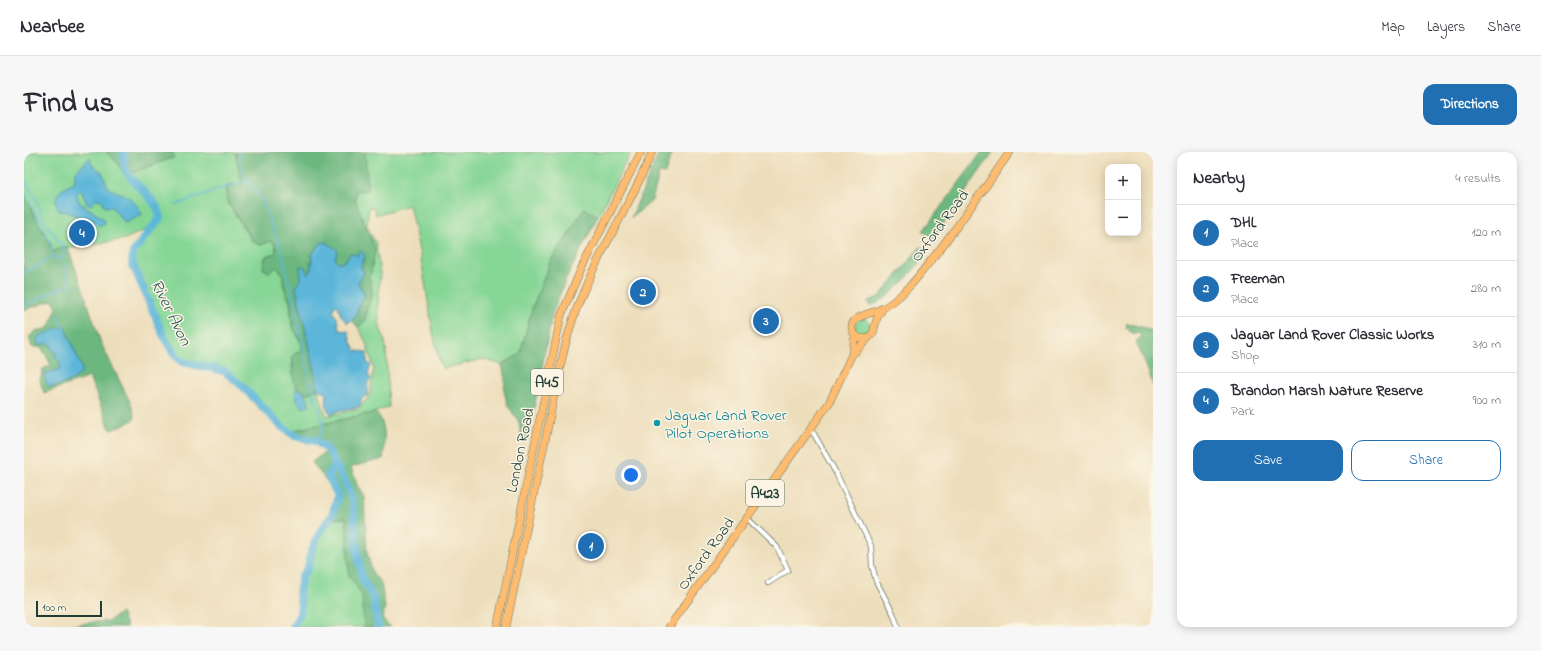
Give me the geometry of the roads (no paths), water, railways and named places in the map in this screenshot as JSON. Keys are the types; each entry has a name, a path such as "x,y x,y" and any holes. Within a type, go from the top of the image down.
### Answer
{"highway":[{"name":"London Road","path":"497,627 561,316 581,269 641,152"},
{"name":"London Road","path":"506,627 559,372 572,322 588,282 652,152"},
{"name":"Oxford Road","path":"863,316 883,308 902,294 915,280 957,227 1010,152"},
{"name":"Oxford Road","path":"875,326 877,318 883,308"},
{"path":"863,316 870,318 875,326 873,333 868,338 861,339 855,336 852,330 853,323 858,318 863,316"},
{"name":"Oxford Road","path":"669,627 829,403 852,354 855,336"},
{"name":"Oxford Road","path":"852,354 868,338"}],"street":[{"path":"809,430 814,434 836,473 871,546 872,565 876,581 893,613 898,627"},
{"path":"747,518 777,547 788,570 768,583"}],"water":[{"path":"90,158 92,165 102,172 108,188 132,200 142,215 125,223 112,207 105,207 102,200 97,199 91,205 87,204 81,190 77,193 78,199 82,205 85,205 105,220 104,224 99,226 93,220 59,211 56,201 57,196 66,187 75,183 75,172"},
{"path":"326,242 338,250 335,258 337,262 340,263 345,261 351,253 359,256 359,251 361,251 365,256 361,266 364,273 358,283 365,295 355,317 347,323 340,314 338,306 335,305 333,311 337,318 339,330 348,331 351,342 356,351 367,352 367,362 371,365 368,374 371,379 367,384 368,395 362,398 360,406 331,414 326,403 327,394 317,389 316,375 296,289 297,284 301,280 300,266 305,267 308,275 311,272 312,254 320,244"},
{"path":"65,327 82,368 81,374 60,385 48,386 45,380 45,373 60,369 60,362 55,357 57,352 51,350 52,345 45,343 41,346 38,345 37,339 39,336 58,328"},
{"path":"297,389 300,389 305,394 308,399 309,406 303,408 297,401 295,392"}],"waterway":[{"name":"River Avon","path":"124,152 124,163 127,173 154,203 160,218 133,252 132,263 165,339 175,355 182,362 224,371 241,385 282,427 295,436 316,441 328,450 346,484 353,504 357,549 362,579 373,597 378,627"},
{"path":"239,152 240,164 246,177 261,199 282,252 312,388 323,422 321,433 316,441"},
{"path":"24,178 36,199 45,223 63,246 64,253 62,259 69,286 24,305"},
{"path":"176,205 248,180"},
{"path":"24,190 51,243 53,257"},
{"path":"24,273 53,257 62,259"},
{"path":"57,316 63,327"},
{"name":"River Avon","path":"293,627 300,613 301,606 299,594 302,576 308,568 311,552 319,533 332,515 338,496 328,475 335,466"}],"place":[{"name":"Brandon Marsh Nature Reserve","path":"82,233"},
{"name":"Freeman","path":"643,292"},
{"name":"Jaguar Land Rover Classic Works","path":"766,321"},
{"name":"Jaguar Land Rover Pilot Operations","path":"657,423"},
{"name":"DHL","path":"591,546"}]}
